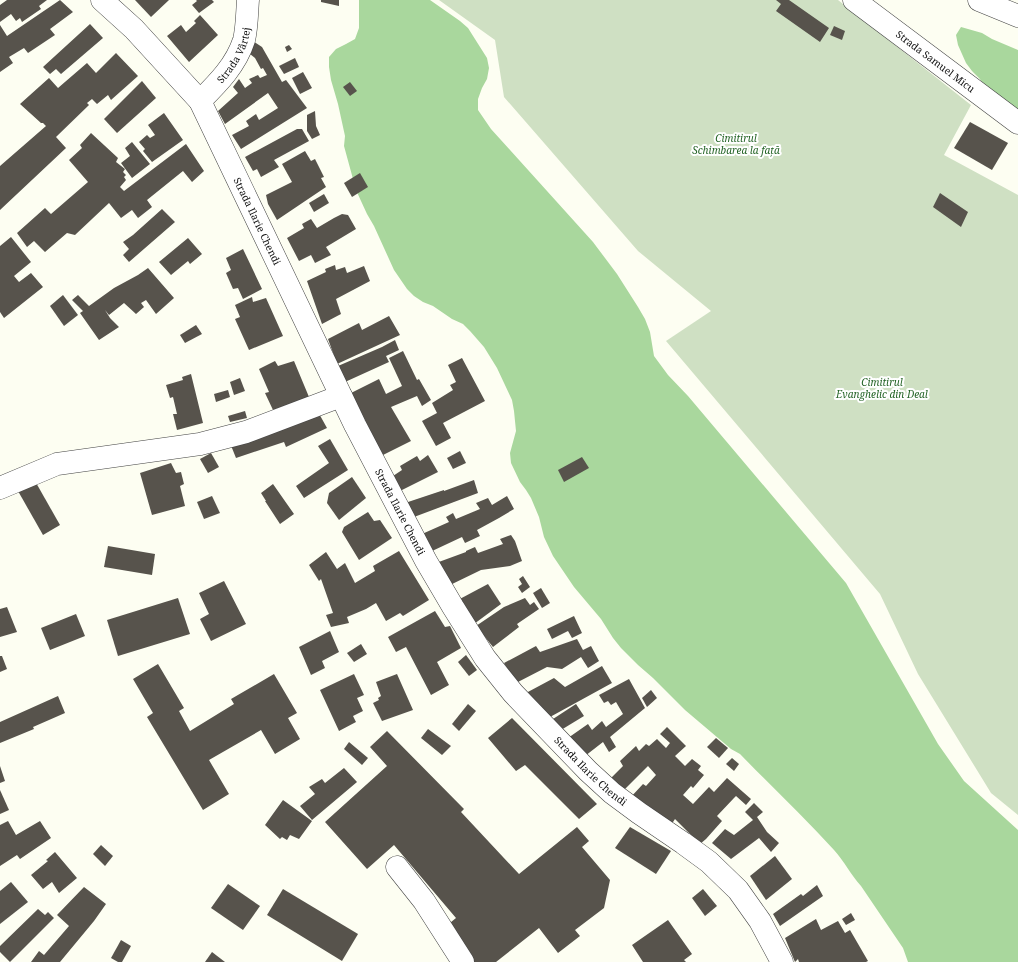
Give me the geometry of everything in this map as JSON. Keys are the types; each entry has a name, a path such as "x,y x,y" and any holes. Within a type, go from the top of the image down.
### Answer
{"street":[{"name":"Strada Ilarie Chendi","path":"102,0 134,29 200,101 341,396 426,561 453,608 485,658 513,693 588,771 639,813 709,862 738,890 760,921 782,962"},
{"name":"Strada Vârtej","path":"200,101 226,74 236,59 244,40 248,0"},
{"name":"Strada Samuel Micu","path":"854,0 1018,123"},
{"path":"979,0 1018,16"},
{"path":"0,488 57,464 200,444 246,432 341,396"},
{"path":"397,867 424,901 463,962"}],"green space":[{"path":"359,0 430,0 468,28 487,58 489,68 487,79 478,99 478,110 491,129 593,242 617,274 645,319 650,332 654,356 668,375 688,396 846,583 938,744 964,781 1018,830 1018,962 908,962 903,948 861,886 834,850 740,754 731,749 685,710 621,648 601,619 574,587 553,556 544,537 539,517 531,498 520,482 511,463 510,453 516,431 514,411 512,400 497,368 484,347 463,324 452,319 433,306 423,302 407,289 394,270 356,190 344,146 345,136 331,80 329,57 336,49 355,39 359,28"},
{"path":"439,0 838,0 971,105 944,155 1018,195 1018,815 991,793 918,674 880,594 666,341 711,311 638,251 504,97 495,40"},
{"path":"961,27 982,33 1018,50 1018,111 987,88 966,63 958,45 956,35"}],"building":[{"path":"7,0 47,0 39,6 41,9 22,22 20,18 16,21 11,14 0,22 0,5"},
{"path":"60,0 73,12 50,29 55,35 28,53 24,48 9,57 13,63 0,72 0,25 7,36"},
{"path":"135,0 169,0 151,17"},
{"path":"196,0 212,0 214,2 199,13 192,5 197,1"},
{"path":"321,0 339,0 339,6 321,2"},
{"path":"776,0 789,0 829,28 820,42 776,11 781,4"},
{"path":"200,15 218,35 189,62 167,36 181,25 186,32 196,23 194,21"},
{"path":"90,24 103,38 61,74 56,69 50,74 43,67"},
{"path":"834,26 845,31 842,40 830,35"},
{"path":"253,41 262,47 282,82 286,80 307,108 241,149 232,135 249,126 246,121 256,114 259,120 278,108 268,93 225,124 218,111 238,93 233,87 239,79 245,88 252,83 249,79 258,75 260,78 267,75 263,68 261,69 255,58 250,54"},
{"path":"289,45 292,49 287,52 285,47"},
{"path":"116,53 138,76 111,100 108,95 97,104 92,99 87,103 89,105 56,137 66,148 0,210 0,166 46,126 20,104 49,78 58,88 87,63 96,73"},
{"path":"295,58 299,67 284,74 279,66"},
{"path":"303,72 312,88 300,94 292,78"},
{"path":"142,81 156,98 117,133 104,119"},
{"path":"350,82 357,91 350,96 343,87"},
{"path":"315,111 316,126 320,135 312,139 307,131 307,115"},
{"path":"164,113 183,140 152,162 143,151 145,149 139,142 147,135 150,138 155,135 148,125"},
{"path":"970,122 1008,143 992,170 954,148"},
{"path":"297,129 302,129 309,141 274,160 279,167 261,177 257,169 253,171 245,157"},
{"path":"91,133 118,158 116,162 125,169 123,172 126,175 124,177 126,180 120,187 124,191 186,144 204,171 192,182 183,171 147,200 152,207 138,218 132,210 121,218 109,203 75,235 67,233 45,252 34,241 27,247 17,233 45,208 51,214 88,182 69,160 82,148 80,145"},
{"path":"132,142 150,164 132,178 121,163 130,156 125,148"},
{"path":"305,151 311,161 315,159 324,177 321,178 326,187 277,220 268,204 266,195 292,182 282,164"},
{"path":"360,173 368,187 352,197 344,183"},
{"path":"940,193 968,212 961,227 933,207"},
{"path":"324,194 329,203 314,212 309,203"},
{"path":"162,209 175,222 129,262 123,255 129,249 123,242"},
{"path":"342,214 348,215 356,229 326,247 331,255 315,263 311,255 299,261 287,238 304,228 302,224 311,219 317,228"},
{"path":"11,237 31,262 14,276 19,282 31,273 43,287 4,318 0,312 0,246"},
{"path":"188,238 202,254 190,264 188,261 171,275 159,262"},
{"path":"243,249 262,289 243,299 238,288 233,289 226,273 231,270 226,258"},
{"path":"335,265 336,270 345,267 347,273 364,266 370,281 336,299 341,314 322,324 307,281 326,272 325,269"},
{"path":"148,268 174,298 156,314 146,300 141,303 144,307 136,314 124,303 109,315 105,310 110,318 119,327 99,340 80,313 83,311 72,300 78,295 89,306 114,288"},
{"path":"63,295 78,315 64,326 50,306"},
{"path":"252,297 253,302 266,298 283,336 249,350 235,319 240,317 235,305"},
{"path":"389,316 400,335 337,364 328,339 359,323 362,330"},
{"path":"196,325 202,334 185,343 180,335"},
{"path":"395,340 399,350 386,356 389,362 345,382 338,366"},
{"path":"403,351 417,380 419,379 431,400 422,406 417,396 391,407 411,441 379,457 349,394 379,379 386,394 402,386 389,358"},
{"path":"462,358 485,401 443,423 451,438 436,446 422,421 437,413 432,403 453,390 450,385 456,382 448,365"},
{"path":"275,361 278,366 294,361 309,397 273,410 265,393 269,392 259,369"},
{"path":"191,374 203,423 177,430 173,414 177,414 173,397 170,398 166,385 183,380 182,377"},
{"path":"240,378 245,391 234,395 230,382"},
{"path":"228,390 230,397 216,402 214,394"},
{"path":"317,410 327,428 286,447 284,442 236,458 230,443"},
{"path":"245,411 247,418 230,422 228,416"},
{"path":"330,439 348,470 304,498 296,486 329,463 318,446"},
{"path":"460,451 466,463 453,469 447,458"},
{"path":"211,453 219,467 208,473 200,459"},
{"path":"428,455 438,472 398,492 390,478 402,470 400,466 417,456 420,461"},
{"path":"582,457 589,468 564,482 558,470"},
{"path":"171,463 176,473 181,472 184,484 180,486 185,506 152,515 140,473"},
{"path":"352,477 366,498 339,520 327,503 329,493"},
{"path":"474,480 478,493 414,517 405,503 444,491"},
{"path":"35,481 60,525 43,535 18,491"},
{"path":"273,484 294,514 280,524 261,493"},
{"path":"212,496 220,513 204,519 197,502"},
{"path":"507,496 514,509 477,530 480,536 465,543 462,537 430,552 422,534 449,522 446,517 453,513 456,519 480,509 476,503 488,498 492,505"},
{"path":"368,512 374,521 380,520 392,538 359,560 342,532 344,527"},
{"path":"511,535 515,541 522,561 510,566 481,570 448,586 436,563 466,552 475,547 478,553 503,544 500,539"},
{"path":"108,546 155,554 152,575 104,567"},
{"path":"399,551 429,600 403,616 400,613 386,621 376,603 347,617 349,623 331,627 326,615 333,613 321,579 319,581 309,565 326,552 337,569 345,563 355,583 375,571 373,566"},
{"path":"523,576 530,587 522,593 518,587 522,584 519,579"},
{"path":"224,581 246,624 211,641 200,619 209,614 199,593"},
{"path":"488,584 501,604 474,624 456,601"},
{"path":"541,588 550,603 542,608 533,593"},
{"path":"178,598 190,634 118,656 107,620"},
{"path":"525,598 530,605 534,602 539,609 517,624 519,627 493,647 476,626 504,607"},
{"path":"7,607 17,632 0,637 0,609"},
{"path":"435,611 445,627 450,626 461,648 437,662 449,685 431,695 406,647 396,652 388,637"},
{"path":"76,614 85,636 50,650 41,628"},
{"path":"574,616 582,633 572,638 568,631 552,639 547,629"},
{"path":"330,631 339,652 322,661 325,668 311,675 299,647"},
{"path":"577,639 583,650 591,646 599,661 588,668 581,657 562,669 547,667 516,683 504,663 536,646 540,652"},
{"path":"361,644 367,654 354,662 347,653"},
{"path":"466,655 477,670 469,676 458,662"},
{"path":"0,656 2,656 7,669 0,672"},
{"path":"158,664 184,708 179,711 190,731 234,704 231,699 274,674 297,713 288,718 300,739 275,754 261,730 209,760 229,794 203,810 147,717 153,713 133,679"},
{"path":"602,666 612,683 550,717 526,693 554,678 565,687"},
{"path":"354,674 364,695 357,698 363,711 353,716 356,722 339,731 320,690"},
{"path":"397,674 413,710 382,721 373,703 379,700 378,698 381,696 376,682"},
{"path":"629,679 645,708 610,737 616,747 609,752 603,742 585,756 568,738 588,724 592,730 602,721 606,727 623,714 616,702 611,705 608,701 604,703 599,695"},
{"path":"651,690 657,698 647,707 642,698"},
{"path":"58,696 65,713 33,727 34,729 0,743 0,722"},
{"path":"468,704 476,711 459,731 452,724"},
{"path":"576,704 584,716 561,730 553,719"},
{"path":"512,718 597,804 579,819 525,765 516,771 488,738"},
{"path":"667,727 686,746 675,756 685,766 692,759 701,766 698,770 704,775 693,788 691,786 683,795 693,804 709,787 714,792 727,778 751,799 746,805 736,796 717,816 722,821 700,844 675,819 671,825 630,798 643,784 646,786 656,775 648,766 621,793 609,780 623,766 620,761 636,746 639,751 646,744 649,746 657,739 666,748 670,743 660,734"},
{"path":"428,729 451,746 442,755 421,738"},
{"path":"387,731 464,809 461,812 519,874 577,827 589,841 582,847 610,880 604,908 575,930 580,936 558,953 539,928 496,962 470,962 445,927 456,918 394,845 367,869 325,822 387,766 370,747"},
{"path":"716,738 728,748 719,758 707,747"},
{"path":"349,742 368,758 362,765 344,749"},
{"path":"732,758 739,764 734,771 726,764"},
{"path":"0,766 5,781 0,783"},
{"path":"344,768 357,782 312,820 300,806 315,794 309,787 322,779 325,783"},
{"path":"0,790 9,810 0,814"},
{"path":"283,800 312,821 299,839 290,835 287,840 282,837 280,839 265,825"},
{"path":"754,803 763,812 757,817 767,832 779,843 771,852 759,838 731,859 712,843 725,829 734,835 753,820 745,812"},
{"path":"8,821 16,835 40,821 51,838 20,859 17,855 0,866 0,825"},
{"path":"630,827 671,851 656,874 615,848"},
{"path":"101,845 113,856 105,866 93,854"},
{"path":"55,852 77,878 59,893 52,882 43,889 31,875 48,861 46,860"},
{"path":"775,856 792,879 766,900 750,876"},
{"path":"11,882 28,902 0,924 0,891"},
{"path":"228,884 260,906 243,930 211,908"},
{"path":"817,885 823,896 780,926 773,914 801,894 803,896"},
{"path":"84,887 106,904 94,921 60,962 31,962 39,951 44,955 69,926 57,915"},
{"path":"283,889 358,934 342,961 267,915"},
{"path":"703,889 717,906 705,916 692,898"},
{"path":"38,909 45,915 48,912 54,918 10,962 0,952 0,946"},
{"path":"851,913 855,920 846,925 842,919"},
{"path":"816,919 821,930 838,921 845,933 850,930 868,961 799,962 798,959 795,962 785,938"},
{"path":"668,920 692,954 684,960 686,962 643,962 632,945"},
{"path":"121,940 131,946 122,962 118,962 111,958"},
{"path":"212,952 225,962 205,962"}],"park label":[{"name":"Cimitirul Schimbarea la față","path":"736,144"},
{"name":"Cimitirul Evanghelic din Deal","path":"882,388"}]}
